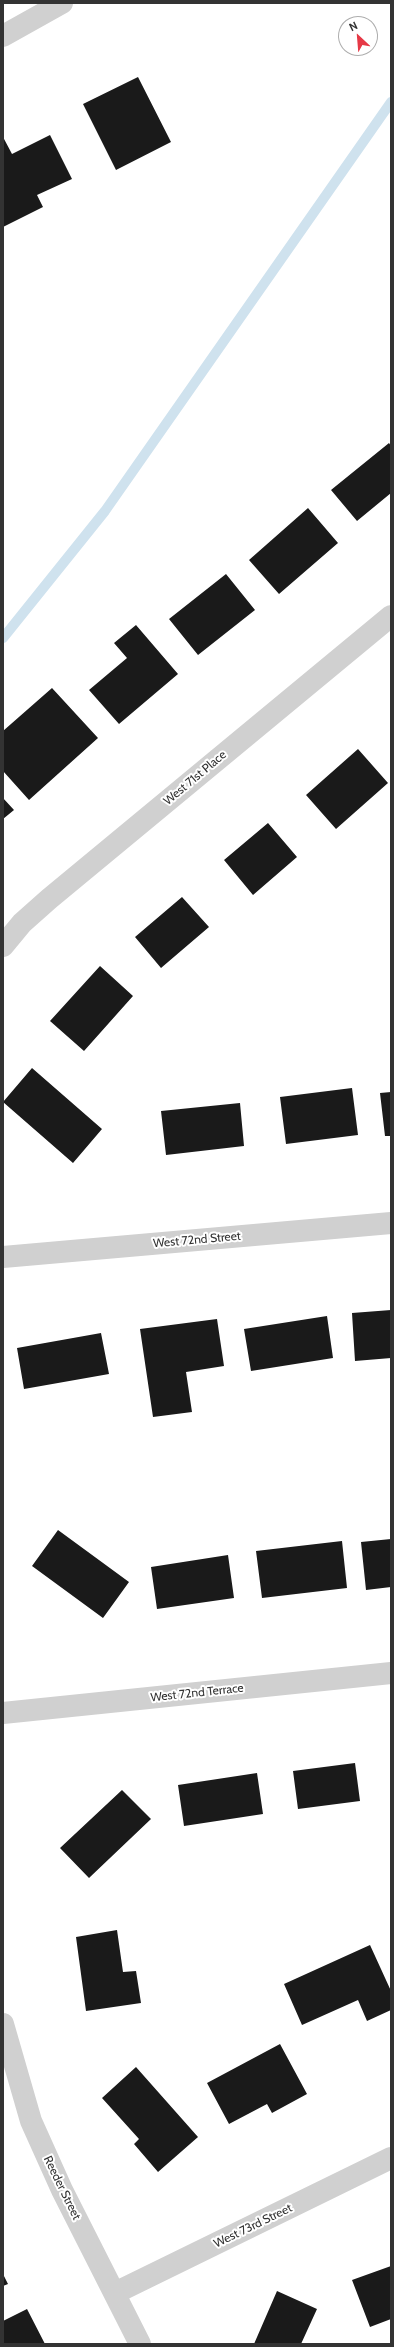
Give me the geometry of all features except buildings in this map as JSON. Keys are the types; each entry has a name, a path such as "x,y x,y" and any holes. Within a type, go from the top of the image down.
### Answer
{"street":[{"path":"3,36 62,3"},
{"name":"West 71st Place","path":"3,946 22,923 49,899 391,616"},
{"name":"West 72nd Street","path":"3,1257 391,1222"},
{"name":"West 72nd Terrace","path":"3,1713 391,1674"},
{"name":"Reeder Street","path":"3,2024 31,2121 62,2190 140,2344"},
{"name":"West 73rd Street","path":"115,2293 391,2158"}],"waterway":[{"path":"3,638 105,511 391,102"}]}
